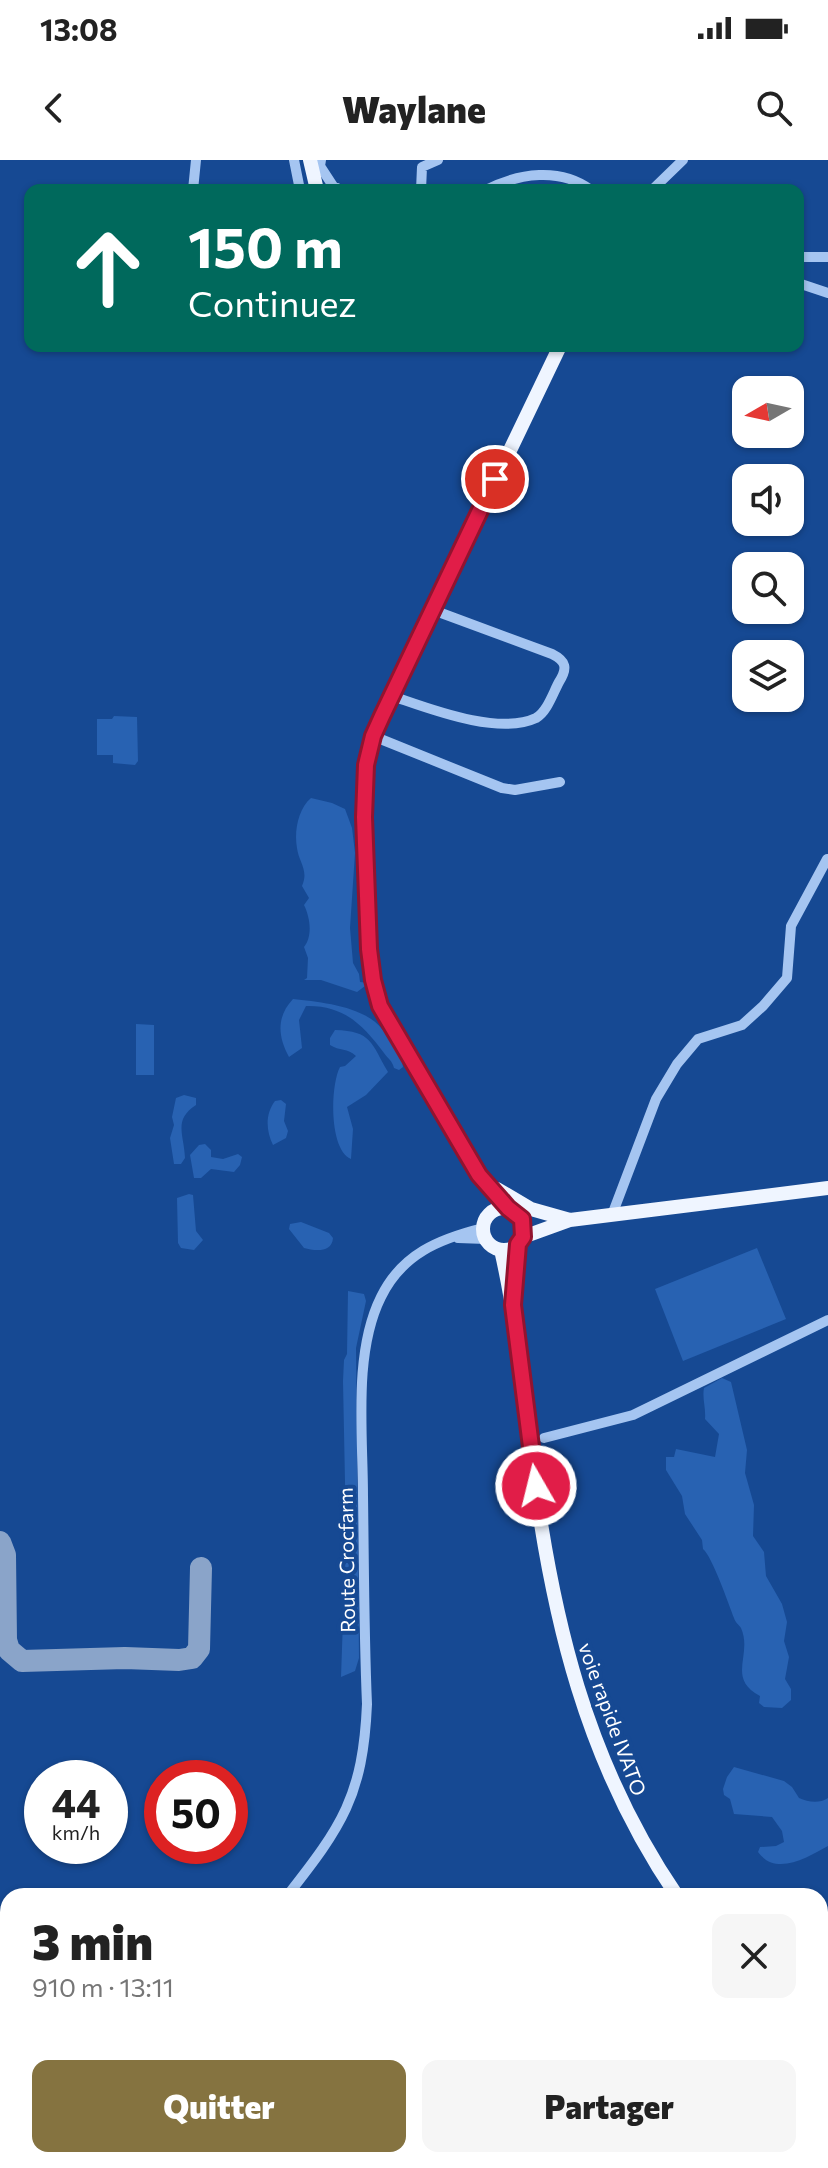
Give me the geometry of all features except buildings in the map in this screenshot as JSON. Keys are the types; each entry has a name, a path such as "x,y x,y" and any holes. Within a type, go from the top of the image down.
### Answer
{"main road":[{"path":"310,160 316,184"},
{"path":"557,352 373,736 366,765 364,817 369,949 380,1006 479,1175 490,1213 484,1234 492,1246 501,1250 510,1249 521,1241 570,1220 828,1188"},
{"path":"479,1175 522,1219 513,1305"},
{"path":"479,1175 531,1209 570,1220"},
{"path":"490,1213 512,1210 570,1220"},
{"path":"501,1250 513,1305"},
{"name":"voie rapide IVATO","path":"513,1305 543,1536 563,1641 599,1749 622,1802 654,1863 671,1888"}],"street":[{"path":"194,184 196,160"},
{"path":"294,160 299,184"},
{"path":"321,160 320,166 332,184"},
{"path":"421,184 422,167 438,160"},
{"path":"658,184 683,160"},
{"path":"499,184 539,174 583,184"},
{"path":"804,257 828,257"},
{"path":"804,285 828,293"},
{"path":"392,696 475,722 522,721 536,718 543,712 563,676 563,659 433,610"},
{"path":"373,736 502,788 515,790 560,782"},
{"path":"612,1215 656,1099 677,1064 698,1039 742,1025 787,978 791,926 827,859"},
{"name":"Route Crocfarm","path":"293,1888 323,1850 346,1813 360,1770 365,1742 362,1407 368,1327 381,1295 409,1259 448,1237 484,1234"},
{"path":"544,1438 633,1415 828,1320"}],"shaded area":[{"path":"114,716 137,717 138,761 135,765 113,763 113,755 97,755 97,719 112,719"},
{"path":"311,798 345,809 352,828 355,853 350,928 353,963 360,982 369,983 357,992 321,980 304,980 307,978 308,958 304,947 310,926 304,905 309,898 302,886 304,871 296,835 300,814"},
{"path":"293,999 341,1006 374,1021 385,1033 403,1067 399,1070 394,1068 368,1034 351,1019 342,1013 319,1007 306,1006 299,1020 302,1048 289,1057 280,1027 287,1006"},
{"path":"136,1024 154,1025 154,1075 136,1075"},
{"path":"335,1030 364,1036 374,1046 388,1072 366,1095 347,1107 353,1129 351,1159 339,1144 333,1102 340,1067 356,1056 330,1045"},
{"path":"184,1095 196,1098 196,1105 182,1122 185,1158 181,1164 174,1164 170,1138 174,1125 172,1117 176,1098"},
{"path":"281,1100 286,1104 284,1121 288,1131 286,1138 273,1145 268,1117 275,1101"},
{"path":"205,1144 211,1150 211,1157 223,1159 238,1154 242,1157 240,1165 234,1172 211,1169 201,1178 194,1178 190,1155 199,1145"},
{"path":"193,1195 196,1231 203,1240 194,1250 181,1248 178,1243 177,1198"},
{"path":"301,1222 329,1233 333,1238 330,1246 318,1250 304,1248 289,1229 290,1224"},
{"path":"757,1248 786,1319 683,1361 655,1289"},
{"path":"348,1291 364,1294 366,1301 356,1348 359,1658 355,1671 341,1677 346,1533 343,1381 347,1354"},
{"path":"722,1378 731,1382 747,1450 745,1473 754,1505 753,1536 764,1552 766,1576 782,1604 787,1622 784,1641 789,1657 785,1679 791,1689 791,1700 782,1708 764,1707 759,1703 760,1696 744,1682 744,1638 741,1628 703,1549 702,1540 685,1514 682,1496 666,1470 666,1457 674,1457 676,1449 715,1457 719,1434 705,1419 704,1388"},
{"path":"734,1767 784,1781 802,1799 817,1802 828,1798 828,1846 783,1864 765,1859 758,1852 760,1847 784,1842 782,1831 772,1817 734,1814 723,1789"}],"taxiway":[{"path":"0,1542 5,1555 6,1640 9,1650 22,1661 192,1658 199,1649 201,1568"}],"route":[{"path":"495,479 373,736 366,765 364,817 367,911 373,980 380,1006 479,1175 508,1208 516,1212 525,1228 518,1244 513,1305 536,1486"}]}
